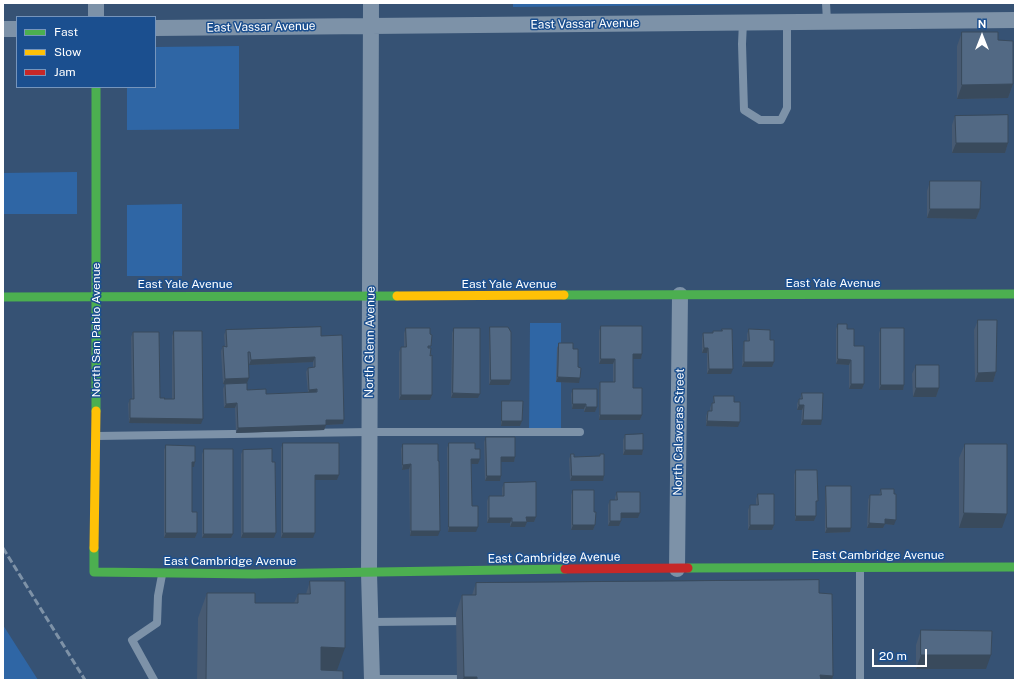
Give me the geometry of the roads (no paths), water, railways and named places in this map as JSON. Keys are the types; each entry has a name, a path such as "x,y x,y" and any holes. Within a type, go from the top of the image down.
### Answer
{"street":[{"path":"96,3 96,16"},
{"name":"North Glenn Avenue","path":"371,3 369,573 372,680"},
{"name":"East Vassar Avenue","path":"156,28 1015,20"},
{"path":"3,29 16,29"},
{"name":"North San Pablo Avenue","path":"94,572 96,436 96,88"},
{"name":"East Yale Avenue","path":"3,297 1015,294"},
{"name":"North Calaveras Street","path":"677,569 680,295"},
{"name":"East Cambridge Avenue","path":"94,572 162,574 518,574 677,569 1015,567"}],"lane":[{"path":"826,3 827,21"},
{"path":"743,22 744,110 760,120 781,120 787,108 787,22"},
{"path":"96,436 369,432 580,432"},
{"path":"860,567 860,680"},
{"path":"154,680 132,640 156,624 158,596 162,574"},
{"path":"371,622 471,621"},
{"path":"372,680 474,679"}],"railway":[{"path":"3,548 85,680"}]}
